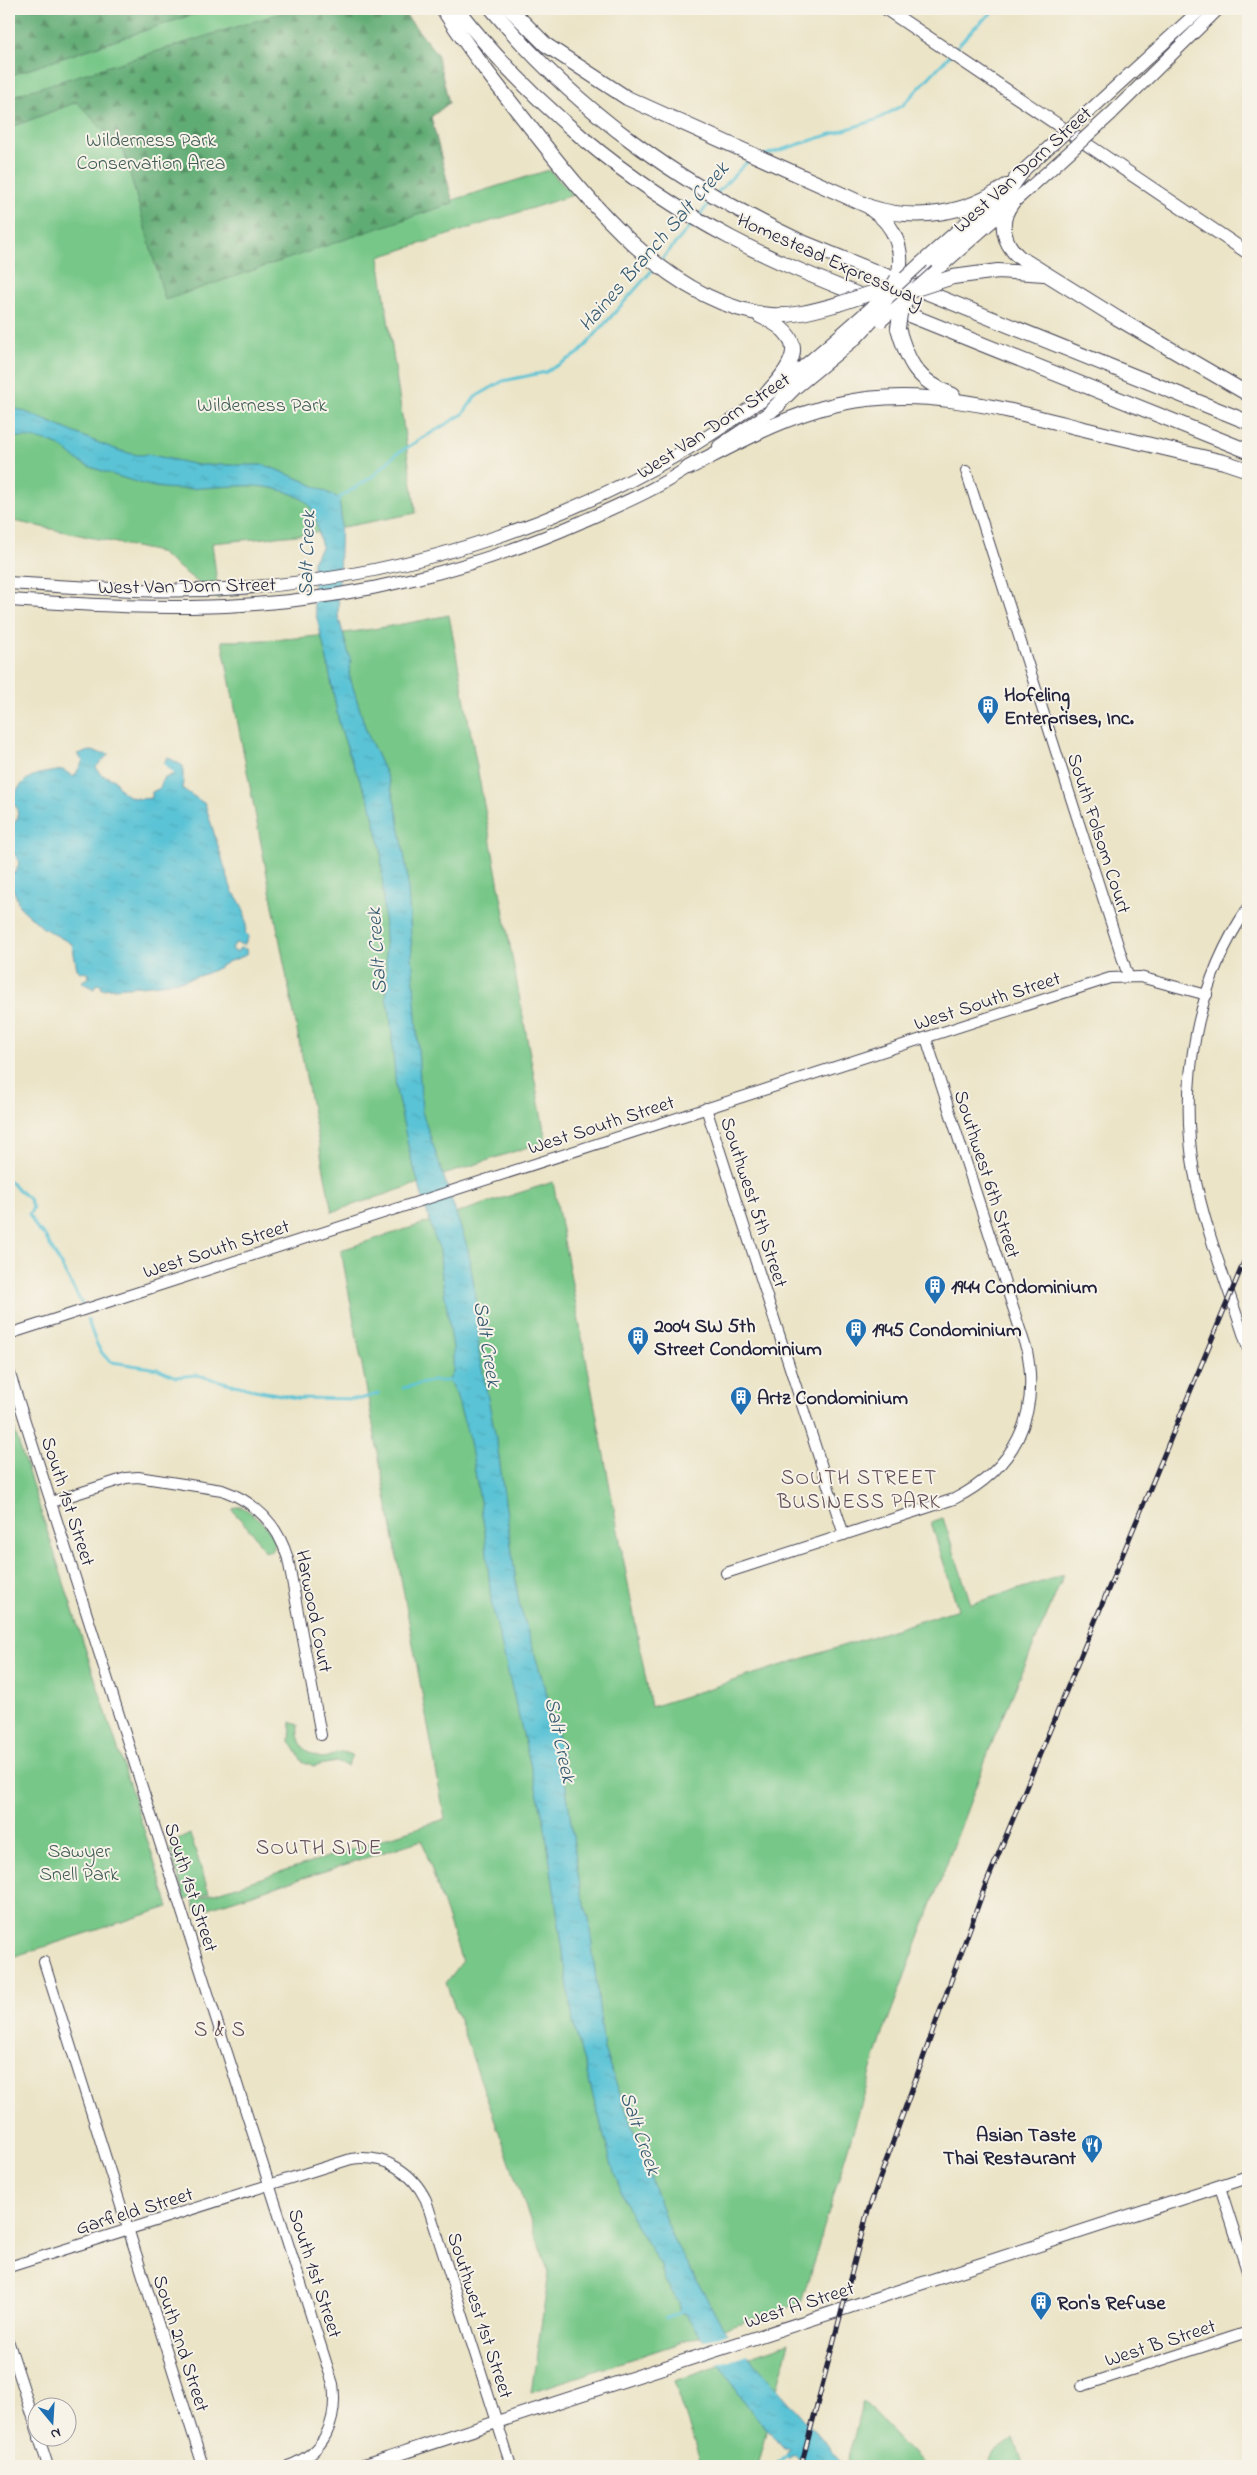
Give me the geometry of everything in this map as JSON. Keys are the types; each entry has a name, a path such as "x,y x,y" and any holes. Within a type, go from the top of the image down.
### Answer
{"highway":[{"path":"443,9 493,80 567,174 611,225 675,276 712,297 760,313 788,316 889,293 911,293 953,277 998,270 1041,274 1056,280"},
{"name":"Homestead Expressway","path":"457,9 495,54 556,114 596,148 661,196 729,237 795,269 1248,451"},
{"name":"Homestead Expressway","path":"492,9 525,46 588,106 645,152 678,175 756,220 802,242 1248,422"},
{"path":"510,9 546,45 627,98 875,209 906,214 940,213 984,200 1006,186"},
{"path":"977,404 939,389 919,375 906,354 898,328 900,314 911,293 931,268 1006,195 1022,172"},
{"path":"771,412 795,387 856,337 873,318 899,273 900,253 896,239 883,218 858,202"},
{"path":"1012,203 1005,215 1005,235 1011,248 1019,257 1248,394"},
{"path":"889,293 931,268"},
{"path":"736,306 781,327 791,342 792,351 789,368 760,401"},
{"path":"688,468 788,418 839,403 912,396 977,404 1224,462 1248,470"}],"main road":[{"path":"886,9 981,71 1248,253"},
{"name":"West Van Dorn Street","path":"931,268 1006,186 1201,9"},
{"name":"West Van Dorn Street","path":"931,268 1052,168 1111,114 1218,9"},
{"name":"West Van Dorn Street","path":"9,583 147,590 241,588 314,581 401,565 518,529 612,489 699,442 760,401 812,361 911,293"},
{"name":"West Van Dorn Street","path":"9,600 145,608 243,605 302,600 396,583 471,563 551,534 624,502 688,468 771,412"},
{"name":"West A Street","path":"362,2466 1248,2177"}],"street":[{"name":"South Folsom Court","path":"966,471 1128,976"},
{"path":"1248,908 1228,942 1207,995 1193,1051 1189,1112 1190,1141 1202,1204 1248,1350"},
{"name":"West South Street","path":"9,1334 1110,978 1128,976 1162,982 1207,995"},
{"name":"Southwest 6th Street","path":"726,1573 954,1499 969,1491 998,1469 1019,1437 1030,1403 1031,1385 1027,1351 926,1038"},
{"name":"Southwest 5th Street","path":"706,1108 844,1535"},
{"name":"South 1st Street","path":"9,1371 333,2384 335,2400 329,2431 320,2445 309,2456 288,2466"},
{"name":"Harwood Court","path":"51,1502 126,1478 138,1477 222,1490 247,1501 258,1509 279,1534 288,1559 321,1735"},
{"name":"South 2nd Street","path":"44,1962 203,2466"},
{"name":"Garfield Street","path":"9,2267 358,2158 387,2163 399,2168 412,2178"},
{"name":"Southwest 1st Street","path":"412,2178 422,2192 429,2208 511,2466"},
{"path":"1220,2186 1248,2274"},
{"name":"West B Street","path":"1082,2386 1248,2332"},
{"path":"9,2343 28,2402"},
{"path":"42,2448 48,2466"}],"green space":[{"name":"Wilderness Park","path":"9,9 339,9 450,201 549,170 573,195 379,257 416,513 307,534 212,543 219,599 159,552 9,520"},
{"path":"9,9 209,9 9,76"},
{"name":"Wilderness Park Conservation Area","path":"294,9 401,9 437,54 449,103 431,117 453,203 165,300 124,152 77,102 9,128 9,97"},
{"path":"449,615 546,1141 332,1212 222,641 251,641 336,634"},
{"path":"553,1182 651,1707 958,1609 931,1522 943,1518 971,1604 1064,1575 994,1738 881,2039 801,2303 531,2392 549,2273 446,1983 462,1962 422,1840 196,1912 193,1900 445,1819 341,1250"},
{"name":"Sawyer Snell Park","path":"9,1413 169,1907 9,1958"},
{"path":"236,1507 242,1507 247,1510 265,1525 273,1538 273,1550 269,1552 264,1551 255,1536 232,1510"},
{"path":"291,1722 298,1725 300,1742 307,1751 323,1758 339,1752 352,1755 347,1766 336,1762 314,1766 302,1761 290,1741"},
{"path":"190,1834 209,1893 185,1900 171,1850 176,1841"},
{"path":"789,2343 757,2466 702,2466 674,2381"},
{"path":"863,2401 925,2466 846,2466"},
{"path":"1014,2438 1024,2466 988,2466 994,2452"}],"water":[{"path":"9,407 122,451 137,455 147,454 198,465 265,465 339,498 341,516 338,615 351,662 349,674 367,733 389,781 397,811 407,872 422,1112 468,1249 478,1310 479,1353 497,1443 519,1603 546,1691 561,1750 581,1894 589,1918 604,2050 673,2239 723,2327 845,2466 806,2466 794,2454 788,2459 786,2455 789,2448 784,2448 751,2411 685,2313 679,2313 679,2303 664,2279 661,2266 632,2219 614,2173 573,2022 544,1821 491,1602 485,1532 470,1442 456,1394 449,1379 453,1373 453,1348 441,1271 440,1250 434,1236 410,1155 396,1090 390,1013 386,999 387,983 381,849 370,803 350,757 339,723 314,606 313,561 322,546 314,514 302,499 285,491 267,487 230,486 173,489 155,487 88,466 61,447 49,442 9,437"},
{"path":"91,751 109,754 96,767 100,774 115,780 125,794 140,799 152,798 152,792 160,788 163,779 174,774 164,764 167,757 183,766 183,789 205,804 232,891 242,905 245,916 245,933 249,936 244,945 235,943 232,949 236,952 240,948 246,949 247,954 213,971 182,980 102,989 101,985 96,984 94,989 81,982 89,977 88,973 80,972 77,969 72,944 43,928 19,906 9,874 16,872 19,863 15,854 9,854 9,823 13,824 18,818 17,808 11,800 22,784 32,776 63,770 74,777 83,761 77,754"}],"pier":[{"path":"731,2332 750,2353 715,2365 701,2342"}],"waterway":[{"name":"Haines Branch Salt Creek","path":"954,50 975,27 996,9"},
{"name":"Haines Branch Salt Creek","path":"765,155 876,120 903,105 950,55"},
{"name":"Haines Branch Salt Creek","path":"717,193 746,163 754,159"},
{"name":"Haines Branch Salt Creek","path":"700,215 713,198"},
{"name":"Haines Branch Salt Creek","path":"661,260 694,222"},
{"name":"Haines Branch Salt Creek","path":"338,502 339,498 373,476 396,454 463,414 475,397 503,381 546,372 579,353 655,267"},
{"path":"9,1181 29,1199 33,1209 29,1214 37,1229 45,1236 82,1304"},
{"path":"88,1320 100,1349 107,1359 112,1362 158,1369 176,1377 197,1375 250,1389 297,1398 360,1399 378,1394"},
{"path":"403,1388 432,1381 454,1381"},
{"path":"666,2318 682,2311"},
{"path":"775,2466 788,2455"}],"railway":[{"path":"801,2466 867,2214 984,1889 1248,1252"}],"place":[{"name":"Hofeling Enterprises, Inc.","path":"988,725"},
{"name":"1944 Condominium","path":"935,1305"},
{"name":"1945 Condominium","path":"856,1348"},
{"name":"2004 SW 5th Street Condominium","path":"638,1356"},
{"name":"Artz Condominium","path":"741,1416"},
{"name":"Asian Taste Thai Restaurant","path":"1092,2164"},
{"name":"Ron's Refuse","path":"1041,2321"}],"district":[{"name":"SOUTH STREET BUSINESS PARK","path":"859,1489"},
{"name":"SOUTH SIDE","path":"319,1847"},
{"name":"S & S","path":"220,2029"}],"water label":[{"name":"Salt Creek","path":"306,554"},
{"name":"Salt Creek","path":"376,951"},
{"name":"Salt Creek","path":"488,1344"},
{"name":"Salt Creek","path":"561,1740"},
{"name":"Salt Creek","path":"641,2133"}]}
